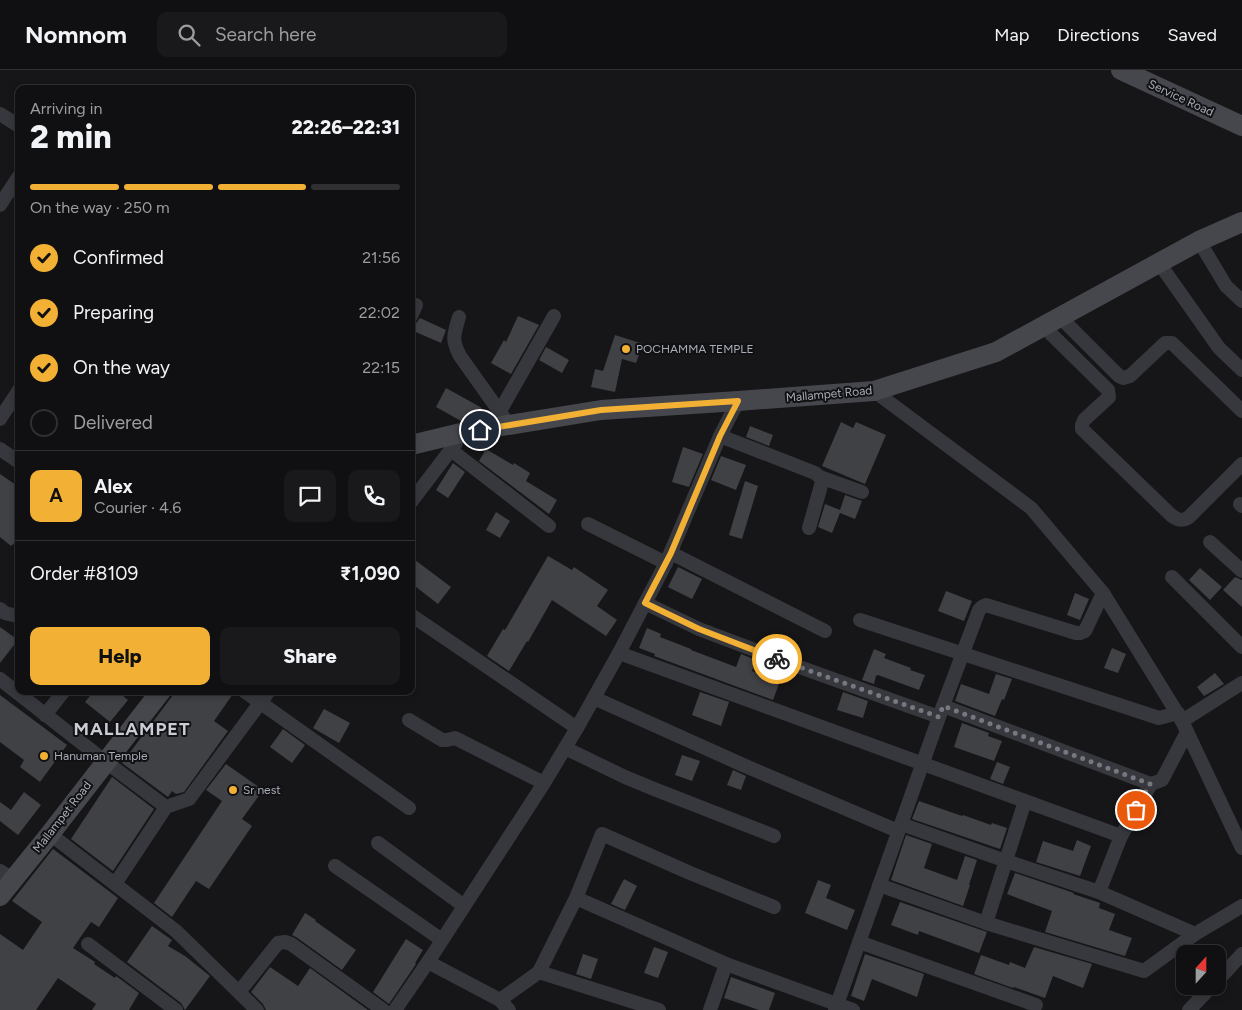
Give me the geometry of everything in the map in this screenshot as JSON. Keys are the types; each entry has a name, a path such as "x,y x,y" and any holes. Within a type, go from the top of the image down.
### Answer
{"main road":[{"name":"Service Road","path":"1121,70 1242,126"},
{"path":"1222,231 1242,212"},
{"name":"Mallampet Road","path":"415,442 465,432 504,418 874,391 996,352 1199,241 1242,222"},
{"name":"Mallampet Road","path":"0,896 7,875 50,834 158,695"}],"street":[{"path":"0,114 15,123"},
{"path":"0,204 15,182"},
{"path":"1199,241 1226,286 1242,301"},
{"path":"1159,263 1218,348 1242,370"},
{"path":"459,317 454,337 454,346 504,418 554,316"},
{"path":"1051,322 1123,378 1130,376 1165,343 1172,343 1242,411"},
{"path":"1051,322 1109,393 1109,397 1084,420 1082,429 1171,516 1176,519 1185,520 1242,464"},
{"path":"874,391 1030,508 1104,593 1182,722 1242,848"},
{"path":"0,419 15,396"},
{"path":"395,1010 544,783 594,698 668,558 720,436 738,401"},
{"path":"415,497 465,432"},
{"path":"720,436 862,492"},
{"path":"0,449 15,459"},
{"path":"451,450 549,526"},
{"path":"809,528 822,482 820,477"},
{"path":"588,524 668,558 825,631"},
{"path":"1210,542 1242,571"},
{"path":"1172,576 1242,648"},
{"path":"836,1007 922,763 980,610 986,605 1076,634 1084,631 1104,593"},
{"path":"645,603 699,629 805,669 941,712 1150,784 1162,780 1182,722 1242,683"},
{"path":"0,609 5,613 15,616"},
{"path":"415,618 577,728"},
{"path":"860,620 1159,718 1182,722"},
{"path":"619,653 1121,836"},
{"path":"0,679 15,691"},
{"path":"20,695 166,807"},
{"path":"45,715 61,695"},
{"path":"249,695 409,808"},
{"path":"115,884 166,807 189,799 266,695"},
{"path":"594,698 743,765 899,828 1100,892 1195,934"},
{"path":"409,720 442,740 455,738 544,783"},
{"path":"565,748 625,777 774,836"},
{"path":"1100,892 1121,836 1150,784"},
{"path":"986,923 1025,801"},
{"path":"50,834 176,931 257,1010"},
{"path":"428,962 504,1005 539,972 576,898 602,834 690,873 774,907"},
{"path":"378,843 464,906"},
{"path":"335,866 442,940"},
{"path":"879,885 986,923 1144,971 1195,934 1242,906"},
{"path":"576,898 726,964 836,1007 853,1010"},
{"path":"239,992 278,943 285,942 291,944 383,1010"},
{"path":"859,942 1036,1005"},
{"path":"88,944 176,1010"},
{"path":"1226,971 1242,954"},
{"path":"710,1010 726,964"},
{"path":"539,972 659,1010"},
{"path":"1189,1010 1203,995"}],"building":[{"path":"518,316 539,325 511,374 491,363 504,340 506,342"},
{"path":"420,318 446,330 441,343 415,332 416,323"},
{"path":"615,335 643,344 636,363 622,359 615,392 591,387 595,369 603,371"},
{"path":"546,347 569,360 562,373 539,360"},
{"path":"446,388 482,408 477,418 461,421 436,407"},
{"path":"841,422 853,428 856,422 886,435 865,484 822,466"},
{"path":"750,426 773,435 769,446 746,437"},
{"path":"683,447 703,454 689,487 672,482"},
{"path":"486,449 530,473 526,481 557,500 549,514 479,461"},
{"path":"721,456 746,465 736,490 711,480"},
{"path":"453,463 465,472 448,498 436,490"},
{"path":"0,474 15,484 15,542 11,546 0,537"},
{"path":"745,481 758,486 742,539 729,535"},
{"path":"845,495 862,501 855,519 840,513 832,533 818,527 825,504 840,510"},
{"path":"496,512 510,521 500,538 486,530"},
{"path":"548,556 572,570 574,567 608,590 597,606 617,620 606,636 552,600 509,671 487,656 503,629 505,630"},
{"path":"415,560 451,587 438,604 415,586"},
{"path":"678,567 702,579 692,599 668,587"},
{"path":"1200,568 1222,587 1210,600 1189,580"},
{"path":"1235,577 1242,580 1242,607 1223,590"},
{"path":"946,591 972,601 964,621 938,611"},
{"path":"1075,593 1089,599 1080,620 1067,615"},
{"path":"0,627 15,638 15,644 0,663"},
{"path":"647,628 661,634 660,637 736,667 741,654 756,660 752,671 780,681 773,700 654,656 655,654 639,648"},
{"path":"1112,648 1126,654 1118,673 1104,668"},
{"path":"874,649 886,654 884,658 925,675 919,690 878,675 874,684 862,680"},
{"path":"1215,673 1224,684 1204,696 1197,687"},
{"path":"996,674 1012,679 995,716 955,701 961,684 989,694"},
{"path":"700,692 729,702 721,726 692,715"},
{"path":"843,692 868,701 863,718 837,710"},
{"path":"0,695 67,745 40,782 20,767 24,760 0,742"},
{"path":"91,695 122,695 128,700 110,722 85,702"},
{"path":"173,695 232,695 214,721 228,731 184,792 176,794 172,791 168,797 122,763"},
{"path":"324,709 350,723 339,743 313,728"},
{"path":"962,723 989,733 988,736 1002,741 994,761 954,747"},
{"path":"283,729 305,745 292,763 270,747"},
{"path":"682,755 700,761 692,781 675,775"},
{"path":"997,762 1010,767 1003,784 990,779"},
{"path":"226,764 263,790 242,819 252,826 209,889 196,881 172,917 154,903 222,801 206,790"},
{"path":"733,770 746,776 741,790 727,785"},
{"path":"112,777 154,809 113,871 71,839"},
{"path":"24,792 41,805 18,835 0,821 0,802 11,810"},
{"path":"919,801 991,825 992,823 1007,828 1000,849 912,819"},
{"path":"906,835 932,844 924,868 957,880 965,856 977,860 963,906 891,880"},
{"path":"1077,840 1091,846 1080,876 1036,862 1043,841 1073,851"},
{"path":"53,849 118,898 99,927 91,922 73,948 139,993 129,1010 92,1010 96,1004 58,978 36,1010 0,1010 0,934 23,950 42,922 12,901"},
{"path":"1015,873 1100,903 1099,908 1115,914 1109,930 1132,938 1125,956 1045,932 1052,911 1007,894"},
{"path":"624,879 637,886 625,910 611,904"},
{"path":"818,880 831,885 826,898 855,910 847,930 805,913"},
{"path":"900,902 987,932 979,953 919,931 918,935 891,925"},
{"path":"305,913 356,950 342,970 292,935"},
{"path":"152,926 172,940 168,946 185,956 210,976 185,1010 181,1003 127,962"},
{"path":"406,939 423,950 416,964 389,1004 373,992"},
{"path":"654,947 668,952 658,978 644,973"},
{"path":"1034,947 1092,964 1083,988 1053,976 1045,998 974,974 981,955 1009,965 1010,962 1025,968"},
{"path":"583,954 598,959 591,979 576,974"},
{"path":"865,954 924,974 917,997 872,979 864,1001 851,996"},
{"path":"270,967 298,986 310,968 368,1010 266,1010 263,1004 251,992"},
{"path":"731,977 775,993 769,1010 759,1010 724,998"}],"way so far":[{"path":"777,659 939,717 943,706 1150,784 1136,810"}],"place":[{"name":"POCHAMMA TEMPLE","path":"626,349"},
{"name":"Hanuman Temple","path":"44,756"},
{"name":"Sr nest","path":"233,790"}],"district":[{"name":"MALLAMPET","path":"132,729"}],"route":[{"path":"480,430 601,410 738,401 720,436 671,553 645,603 699,629 777,659"}]}
